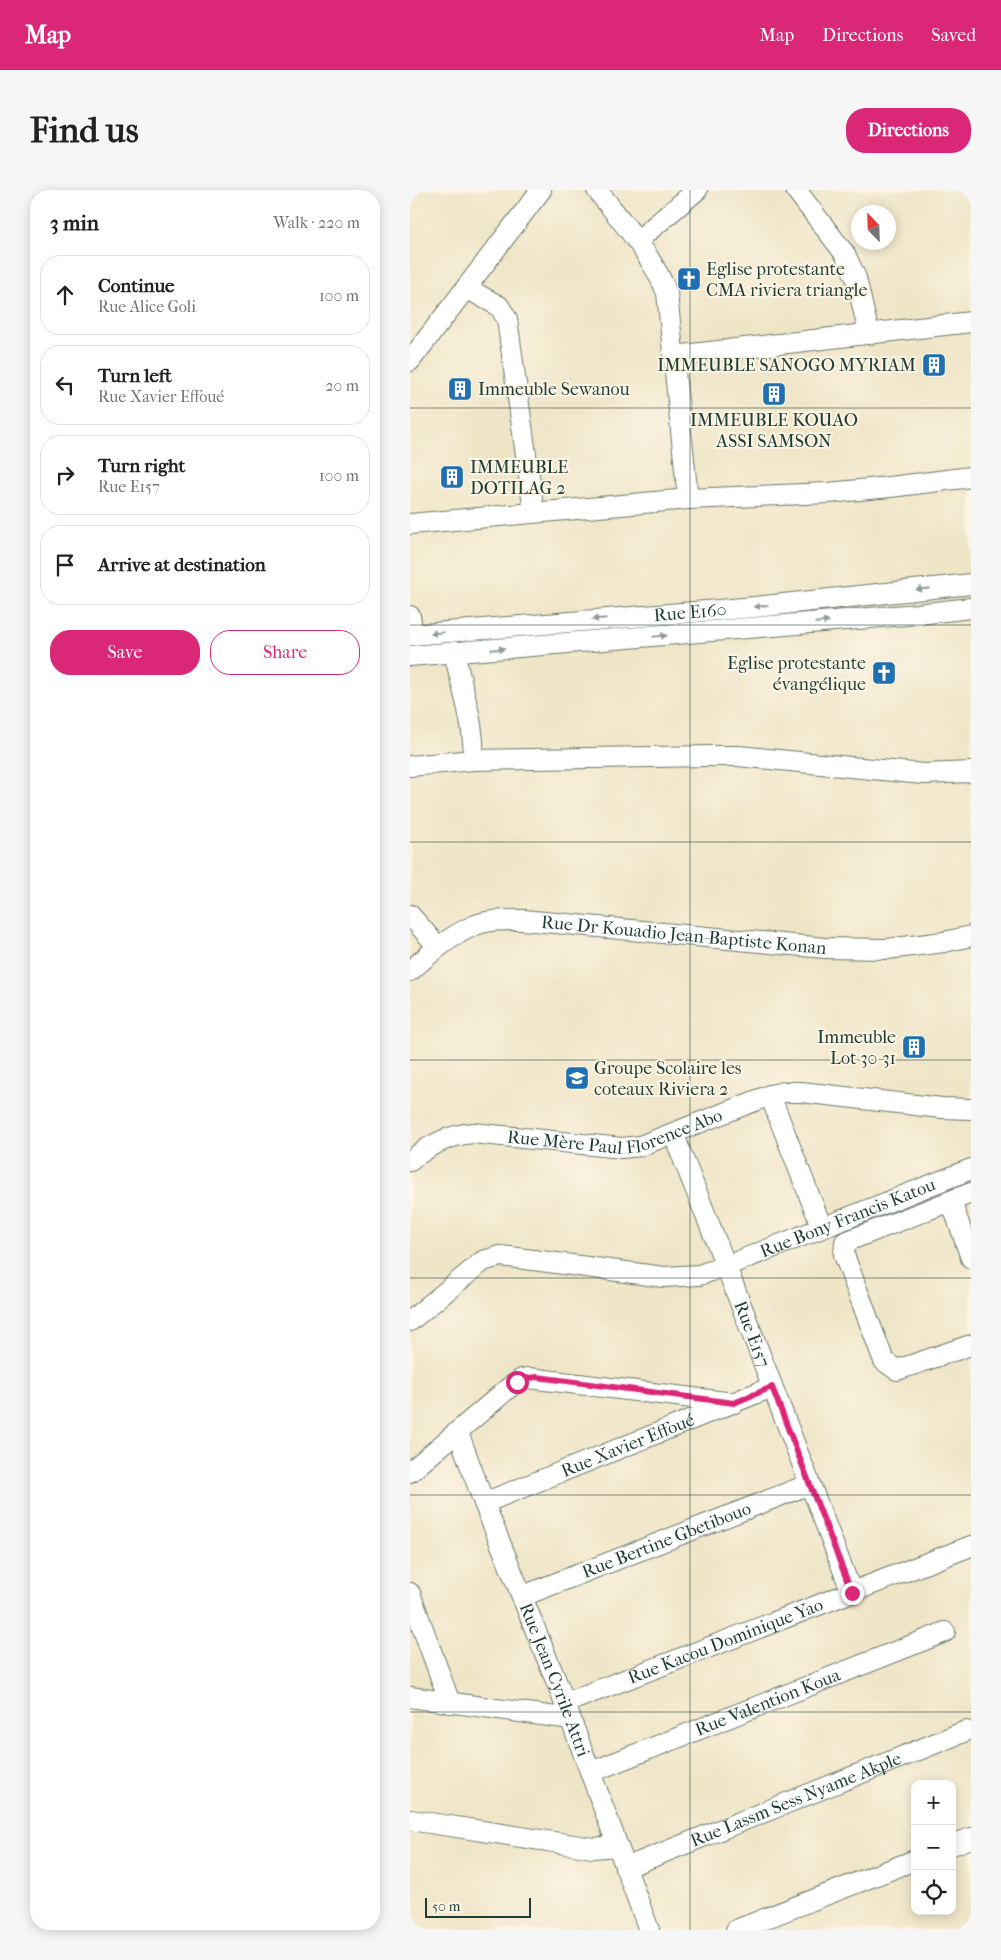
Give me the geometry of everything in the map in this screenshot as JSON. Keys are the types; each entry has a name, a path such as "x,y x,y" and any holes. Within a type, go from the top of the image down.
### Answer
{"street":[{"path":"410,361 541,190"},
{"path":"597,190 637,241 661,278 666,292 688,499"},
{"path":"637,241 697,190"},
{"path":"796,190 845,254 856,278 869,334"},
{"path":"466,288 499,306 507,319 534,512"},
{"path":"674,356 971,322"},
{"path":"410,524 688,499 828,493 971,477"},
{"name":"Rue E160","path":"411,629 754,606 971,584"},
{"name":"Rue E160","path":"410,656 971,608"},
{"path":"454,652 472,733 473,760"},
{"path":"410,766 473,760 738,756 923,774 971,772"},
{"path":"410,915 438,948"},
{"name":"Rue Dr Kouadio Jean-Baptiste Konan","path":"410,971 438,948 474,926 496,921 523,920 825,948 888,949 944,942 971,936"},
{"name":"Rue Mère Paul Florence Abo","path":"410,1161 444,1139 458,1134 473,1133 622,1148 640,1146 770,1095 784,1092 801,1092 942,1108 971,1109"},
{"path":"770,1095 822,1228"},
{"name":"Rue E157","path":"673,1133 852,1593"},
{"name":"Rue Bony Francis Katou","path":"410,1321 471,1270 483,1262 500,1256 664,1277 699,1275 971,1170"},
{"path":"971,1193 845,1242 844,1255 884,1361 897,1370 971,1344"},
{"path":"950,1202 971,1258"},
{"path":"410,1472 510,1386 529,1378 734,1403"},
{"name":"Rue Xavier Effoué","path":"484,1503 772,1387"},
{"name":"Rue Jean Cyrile Attri","path":"458,1432 484,1503 568,1711 649,1930"},
{"name":"Rue Bertine Gbetibouo","path":"523,1596 810,1484"},
{"name":"Rue Kacou Dominique Yao","path":"568,1711 852,1593 971,1546"},
{"path":"410,1593 450,1703"},
{"name":"Rue Valention Koua","path":"591,1772 945,1632"},
{"path":"410,1697 450,1703 568,1711"},
{"name":"Rue Lassm Sess Nyame Akple","path":"625,1868 966,1731"},
{"path":"410,1820 593,1848 617,1846"},
{"path":"956,1844 971,1838"},
{"path":"736,1930 911,1862"}],"place":[{"name":"Eglise protestante CMA riviera triangle","path":"689,279"},
{"name":"IMMEUBLE SANOGO MYRIAM","path":"934,365"},
{"name":"Immeuble Sewanou","path":"460,389"},
{"name":"IMMEUBLE KOUAO ASSI SAMSON","path":"774,394"},
{"name":"IMMEUBLE DOTILAG 2","path":"452,477"},
{"name":"Eglise protestante évangélique","path":"884,673"},
{"name":"Immeuble Lot 30-31","path":"914,1047"},
{"name":"Groupe Scolaire les coteaux Riviera 2","path":"577,1078"}],"route":[{"path":"517,1382 522,1379 537,1377 734,1403 772,1387 852,1593"}]}
